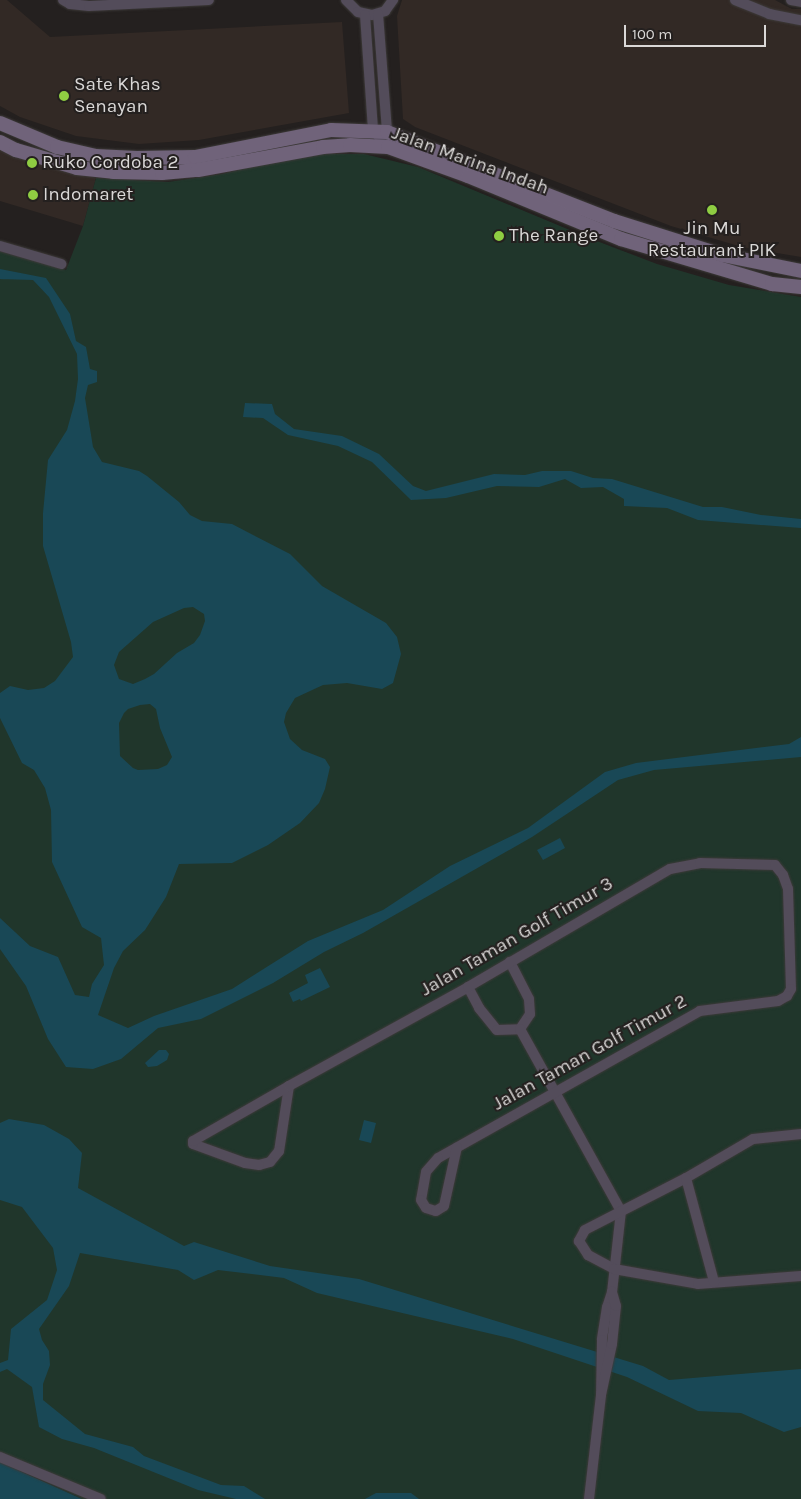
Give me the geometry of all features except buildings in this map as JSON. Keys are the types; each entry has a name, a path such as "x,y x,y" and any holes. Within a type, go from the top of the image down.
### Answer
{"main road":[{"name":"Jalan Marina Indah","path":"0,122 57,147 95,156 137,158 195,157 331,130 387,132 614,221 722,255 801,271"},
{"name":"Jalan Marina Indah","path":"0,142 16,150 77,168 162,174 198,170 323,147 350,144 388,148 468,176 621,239 772,284 801,287"}],"street":[{"path":"63,0 89,6 209,0"},
{"path":"346,0 351,7 365,15 378,14 390,6 393,0"},
{"path":"734,0 769,14 801,20"},
{"path":"790,0 801,2"},
{"name":"Jalan Marina Indah","path":"378,14 387,132"},
{"name":"Jalan Marina Indah","path":"365,15 373,130"},
{"path":"373,130 388,148"},
{"path":"0,246 61,264"},
{"name":"Jalan Taman Golf Timur 3","path":"289,1086 279,1151 270,1162 258,1165 245,1163 193,1144 193,1141 289,1086 468,987 670,869 700,863 775,865"},
{"name":"Jalan Taman Golf Timur 2","path":"457,1147 444,1206 436,1211 426,1208 421,1200 426,1172 438,1158 457,1147 555,1093 700,1011 778,1001 788,996 791,989 788,888 783,875 775,865"},
{"path":"510,962 530,999 530,1014 520,1029"},
{"path":"468,987 479,1008 497,1030 520,1029"},
{"path":"520,1029 621,1211 612,1292 607,1306 602,1340 604,1372 589,1499"},
{"path":"801,1134 753,1139 686,1178 585,1230 579,1241 588,1254 614,1269 698,1284 801,1276"},
{"path":"686,1178 714,1282"},
{"path":"604,1372 612,1344 616,1306 612,1292"},
{"path":"0,1457 101,1499"}],"shaded area":[{"path":"0,0 7,0 50,37 342,22 349,113 199,140 139,144 76,136 20,117 0,106"},
{"path":"402,0 775,0 792,9 801,9 801,257 742,247 671,226 415,127 403,119 397,16"},
{"path":"0,150 16,157 96,178 83,226 0,201"}],"green space":[{"path":"305,154 364,154 418,167 657,264 729,285 801,297 801,1499 82,1499 0,1462 0,251 66,270 83,226 96,178 168,182 222,174"}],"water":[{"path":"0,269 46,278 70,314 76,341 86,347 90,369 97,371 97,382 88,385 85,398 93,447 102,462 139,471 179,502 190,515 202,521 232,524 290,554 322,586 386,623 397,637 401,654 393,683 382,689 347,683 323,685 295,698 286,713 284,722 290,739 302,750 325,759 330,767 325,789 319,803 300,823 268,845 232,863 179,864 166,897 145,930 123,951 114,968 98,1015 128,1028 154,1016 232,989 308,941 383,910 450,866 528,828 605,772 636,763 789,744 801,737 801,757 654,770 618,780 532,837 363,933 324,952 273,983 201,1019 158,1028 121,1059 93,1069 66,1067 48,1039 26,986 0,949 0,918 30,946 58,957 75,995 89,997 92,984 104,965 101,938 82,927 52,862 51,810 45,788 34,770 22,763 0,718 0,693 10,686 28,690 44,688 55,681 73,657 71,642 43,546 43,513 48,460 67,430 75,401 78,379 77,354 49,297 33,280 0,279","holes":["193,607 204,614 205,621 200,635 194,643 177,653 154,674 145,679 133,684 119,679 114,665 119,652 153,622 184,608","150,704 156,709 160,728 172,757 167,765 158,769 138,770 120,756 119,723 128,709"]},
{"path":"245,403 272,404 275,414 294,429 342,436 379,454 413,486 426,491 494,474 525,475 542,471 571,471 593,478 612,479 703,507 722,507 761,515 801,519 801,528 698,520 667,508 624,506 624,499 603,487 581,488 565,479 539,487 497,486 446,498 411,500 372,462 338,446 288,435 263,418 243,417"},
{"path":"560,838 565,848 543,860 537,850"},
{"path":"320,968 330,987 301,1001 300,999 293,1002 289,993 308,983 305,975"},
{"path":"159,1050 166,1050 169,1054 167,1060 157,1066 148,1067 145,1063"},
{"path":"9,1119 44,1125 69,1139 82,1153 78,1188 184,1246 194,1242 270,1266 359,1279 643,1366 669,1380 801,1369 801,1427 784,1432 741,1413 698,1411 627,1377 513,1339 317,1293 284,1278 218,1270 194,1280 178,1270 80,1253 69,1286 39,1329 42,1340 49,1351 50,1365 43,1384 43,1400 85,1434 133,1447 144,1456 221,1485 244,1486 265,1499 236,1499 198,1490 94,1448 62,1439 39,1427 32,1387 7,1369 0,1372 0,1363 8,1360 11,1329 47,1300 57,1270 53,1248 22,1207 0,1200 0,1123"},
{"path":"364,1120 376,1123 371,1143 359,1140"},
{"path":"0,1462 82,1499 0,1499"},
{"path":"376,1493 411,1493 419,1499 365,1499"}],"place":[{"name":"Sate Khas Senayan","path":"64,96"},
{"name":"Ruko Cordoba 2","path":"32,163"},
{"name":"Indomaret","path":"33,195"},
{"name":"Jin Mu Restaurant PIK","path":"712,210"},
{"name":"The Range","path":"499,236"}]}
